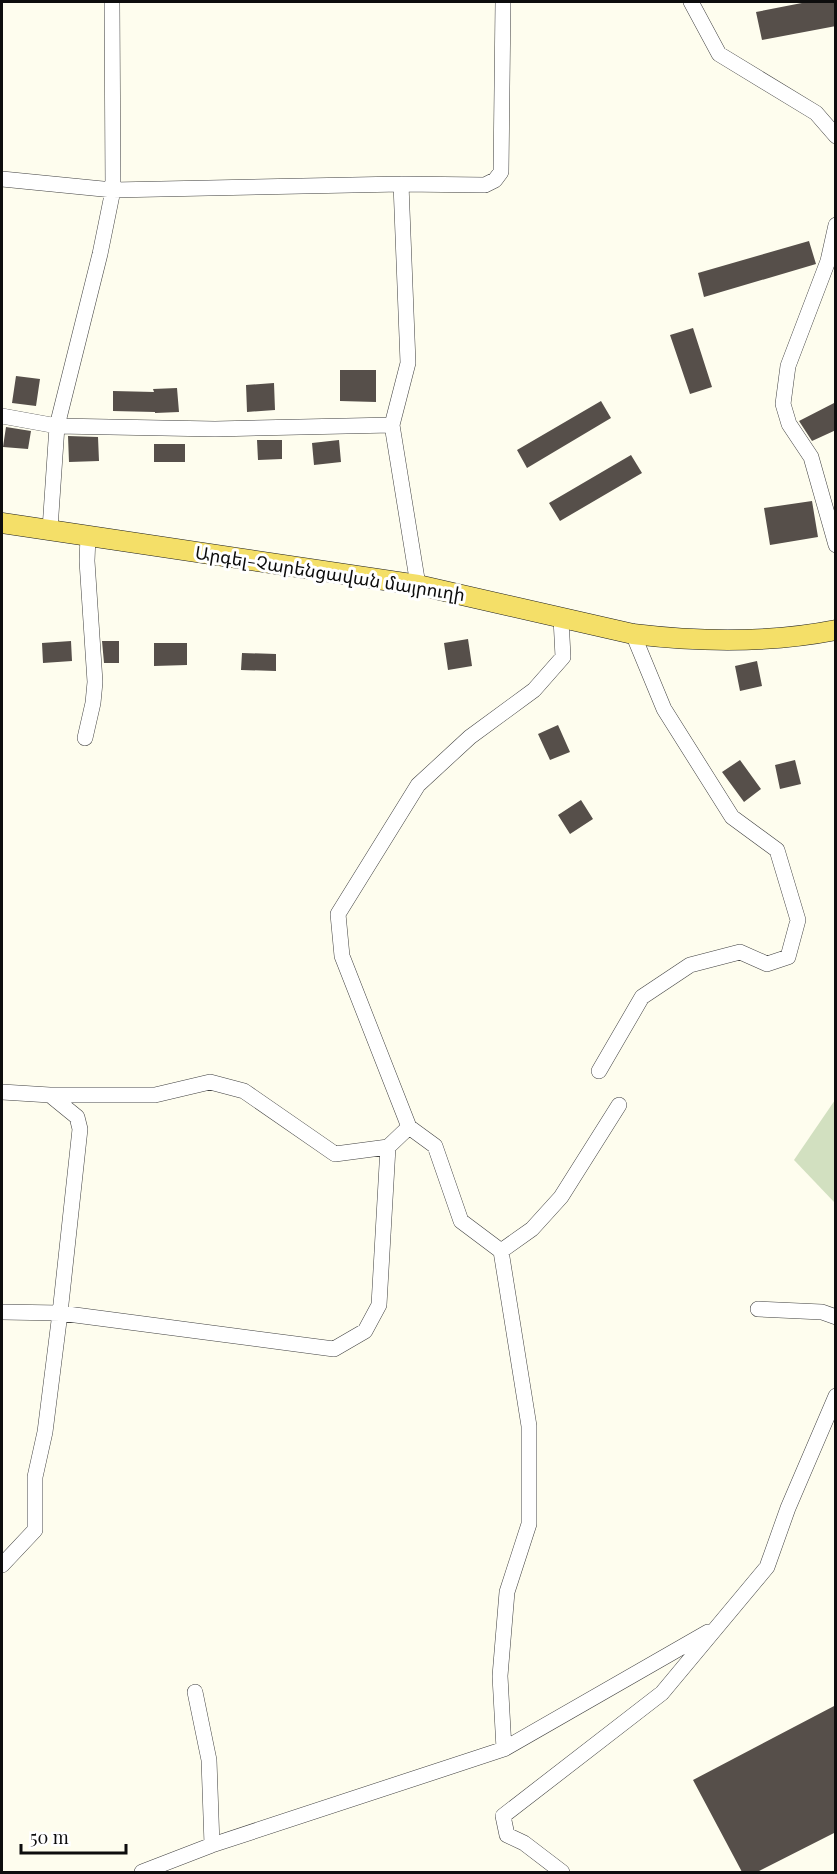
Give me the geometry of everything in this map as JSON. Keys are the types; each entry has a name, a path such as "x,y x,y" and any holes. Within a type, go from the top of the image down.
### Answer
{"main road":[{"name":"Արգել-Չարենցավան մայրուղի","path":"2,523 418,585 633,634 669,638 725,639 804,636 836,630"}],"street":[{"path":"50,529 57,426 100,254 112,190 112,2"},
{"path":"2,179 112,190 401,184 485,185 495,180 501,172 503,2"},
{"path":"691,2 719,54 816,113 836,136"},
{"path":"401,184 408,363 392,424 418,585"},
{"path":"836,225 828,261 788,366 783,404 789,424 811,457 836,545"},
{"path":"2,416 57,426 215,429 392,424"},
{"path":"85,738 95,682 87,561 88,536"},
{"path":"504,1749 500,1676 507,1592 530,1524 529,1426 501,1251 461,1221 435,1146 409,1127 342,956 338,914 418,785 470,737 534,690 563,657 561,618"},
{"path":"599,1071 642,997 690,965 740,952 767,964 788,957 798,920 777,850 732,817 664,708 633,634"},
{"path":"2,1092 50,1095 155,1095 210,1082 244,1091 335,1154 388,1147 409,1127"},
{"path":"2,1565 35,1530 35,1476 45,1432 80,1129 77,1117 50,1095"},
{"path":"501,1251 532,1229 561,1197 619,1105"},
{"path":"2,1312 60,1312 334,1349 365,1331 379,1305 388,1147"},
{"path":"759,1309 822,1312 836,1317"},
{"path":"562,1872 524,1843 507,1835 503,1816 662,1693 767,1567 788,1508 836,1396"},
{"path":"142,1872 212,1845 504,1749 716,1627"},
{"path":"195,1692 209,1760 212,1845"}],"green space":[{"path":"835,1100 835,1203 794,1160"}],"building":[{"path":"807,2 836,2 836,26 762,40 756,12"},
{"path":"809,241 816,264 704,297 698,273"},
{"path":"693,328 712,387 690,394 670,335"},
{"path":"340,370 376,370 376,402 340,401"},
{"path":"16,376 40,379 36,406 12,403"},
{"path":"274,383 275,410 247,412 246,385"},
{"path":"177,388 179,412 113,411 113,391 154,392 153,389"},
{"path":"601,401 611,418 527,468 517,450"},
{"path":"836,402 836,430 812,441 799,421"},
{"path":"6,427 31,431 28,449 3,447"},
{"path":"68,436 98,437 99,461 69,462"},
{"path":"257,440 282,440 282,459 258,460"},
{"path":"339,440 341,462 314,465 312,443"},
{"path":"154,444 185,444 185,462 154,462"},
{"path":"631,455 642,473 560,521 549,503"},
{"path":"812,501 818,537 770,545 764,508"},
{"path":"468,639 472,666 448,670 444,643"},
{"path":"71,641 72,661 43,663 42,643"},
{"path":"102,641 119,641 119,663 104,663"},
{"path":"154,643 187,643 187,665 154,666"},
{"path":"242,653 276,654 276,671 241,670"},
{"path":"757,661 762,686 740,691 735,666"},
{"path":"558,725 570,752 550,760 538,734"},
{"path":"740,760 761,789 744,802 722,772"},
{"path":"795,760 801,784 780,789 775,765"},
{"path":"581,800 593,819 570,834 558,815"},
{"path":"836,1705 836,1832 757,1872 742,1872 693,1780"}]}
